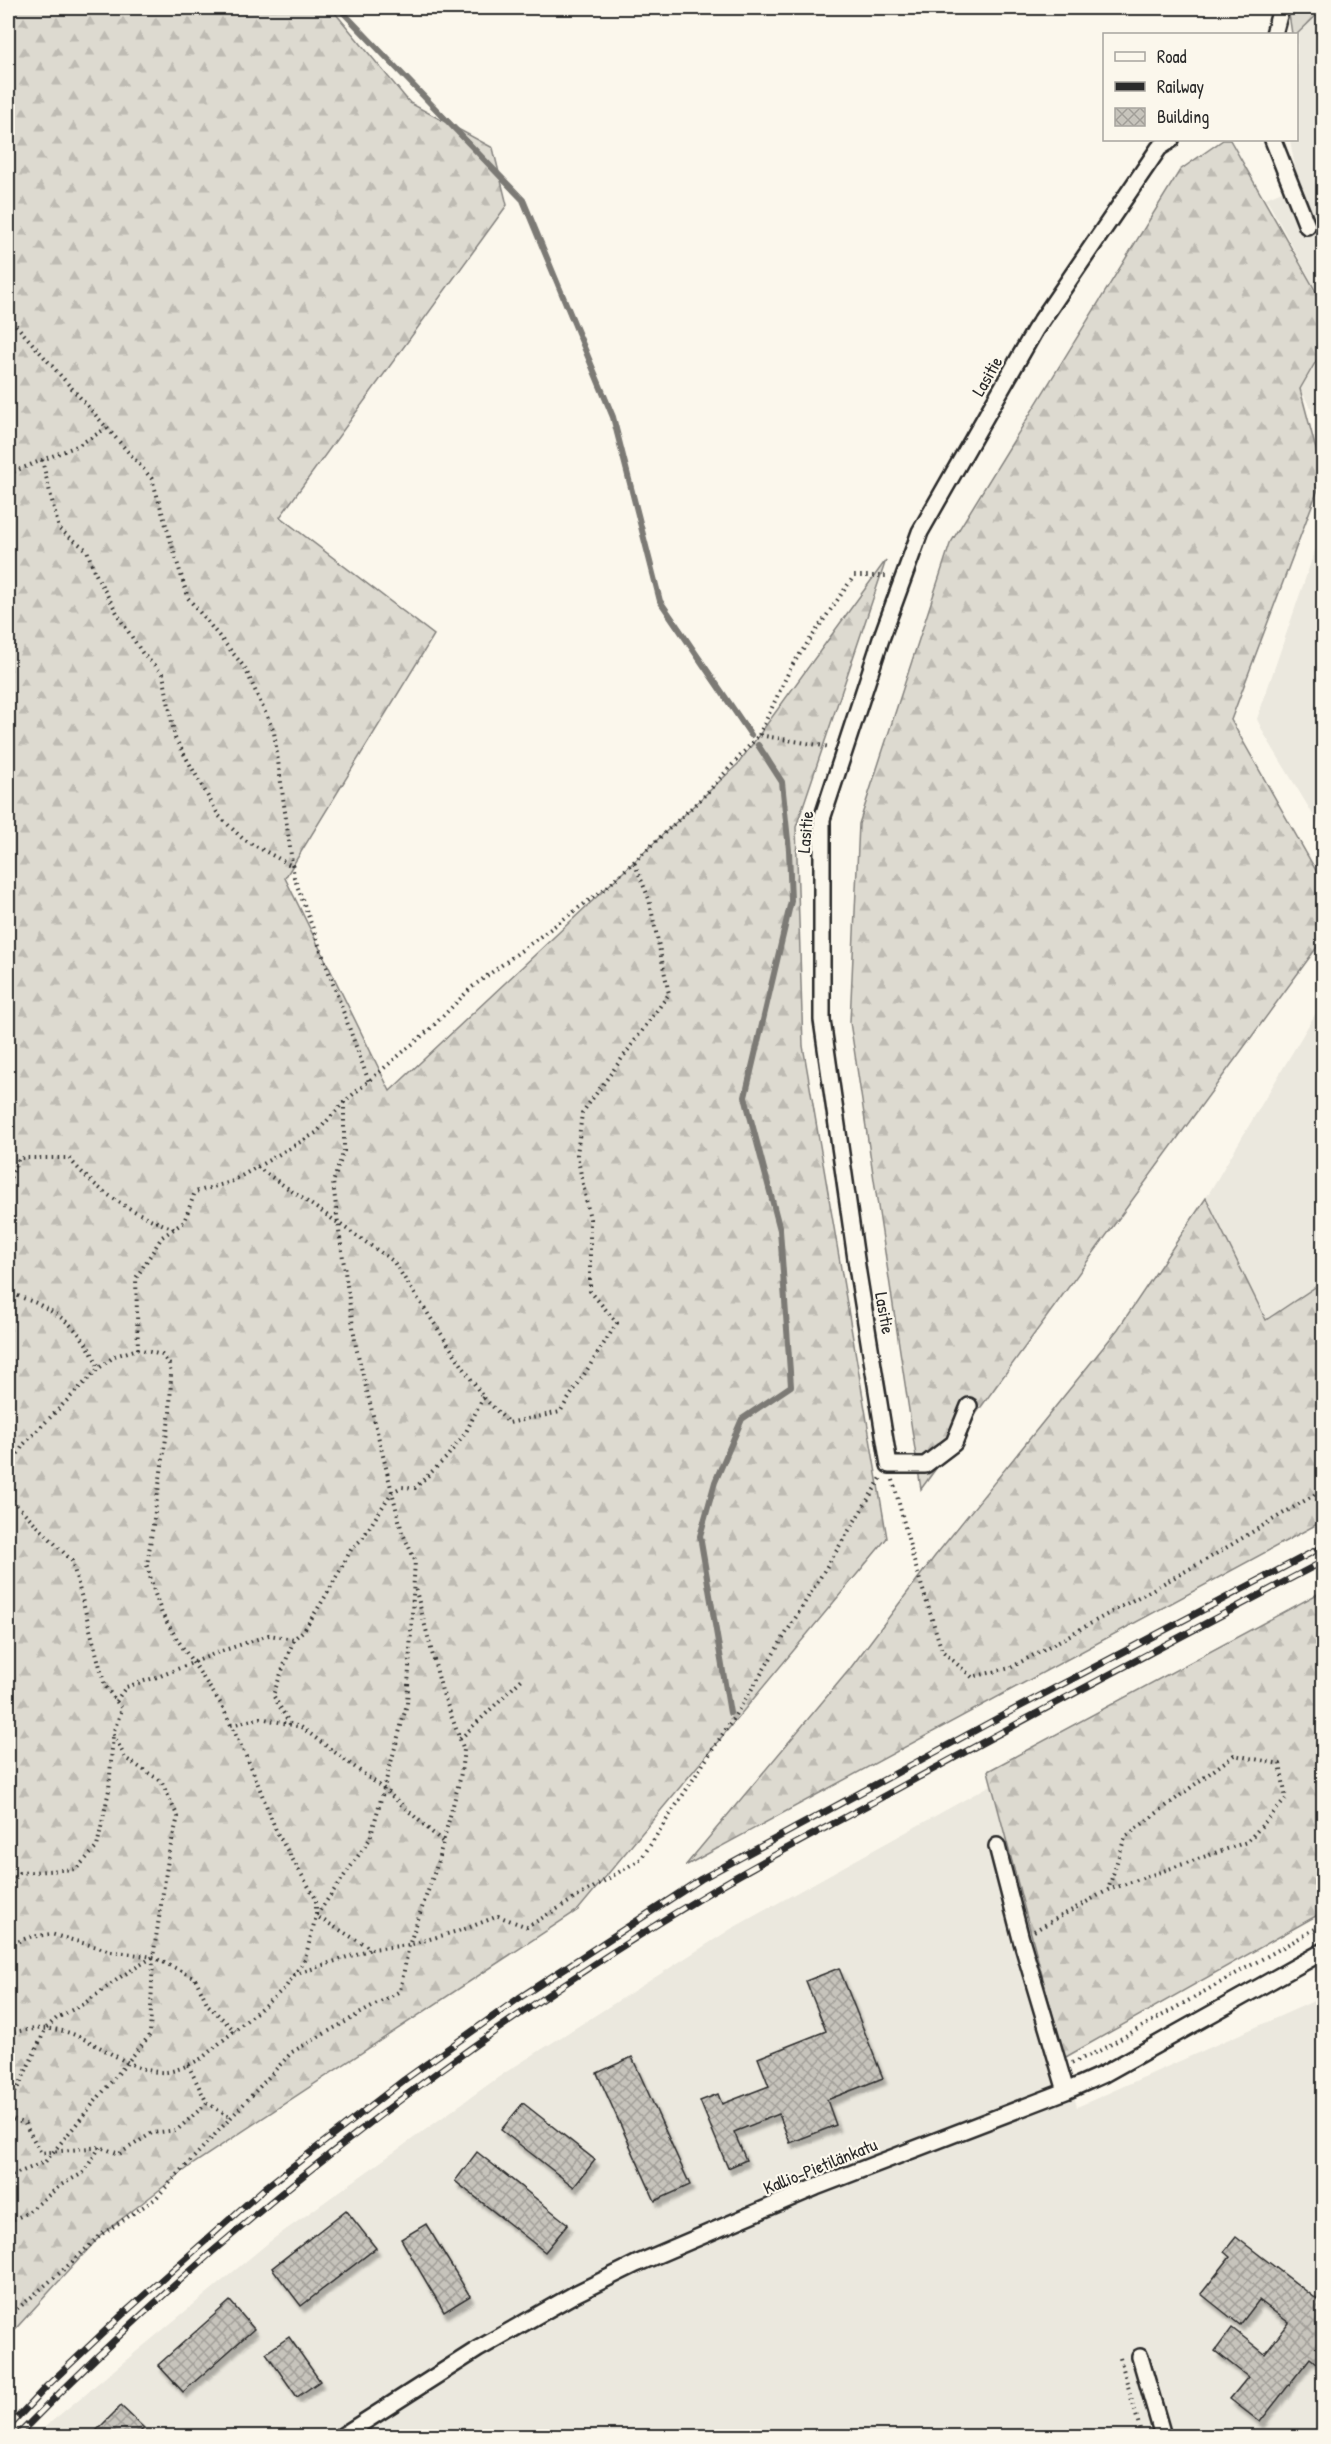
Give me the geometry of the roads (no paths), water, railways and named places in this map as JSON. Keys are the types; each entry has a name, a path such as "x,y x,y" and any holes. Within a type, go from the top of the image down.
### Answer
{"street":[{"path":"1274,33 1281,8"},
{"name":"Lasitie","path":"969,1406 954,1443 925,1465 889,1465 858,1273 822,1020 822,819 920,532 1035,330 1159,148 1170,141"},
{"path":"1273,141 1307,226"},
{"path":"997,1846 1021,1939 1066,2091"},
{"name":"Kallio-Pietilänkatu","path":"342,2436 478,2349 575,2294 636,2264 816,2187 1066,2091 1104,2074 1323,1951"},
{"path":"1140,2357 1163,2436"}],"waterway":[{"path":"339,8 523,200 613,417 660,601 751,735"},
{"path":"730,1713 700,1536 715,1482 742,1419 791,1386 780,1230 745,1097 791,901 789,850 782,782 758,745"}],"railway":[{"path":"8,2428 47,2386 122,2315 266,2187 404,2080 519,1998 701,1879 998,1718 1324,1546"},
{"path":"17,2436 178,2282 262,2210 348,2140 527,2009 620,1947 754,1866 1324,1561"}]}
